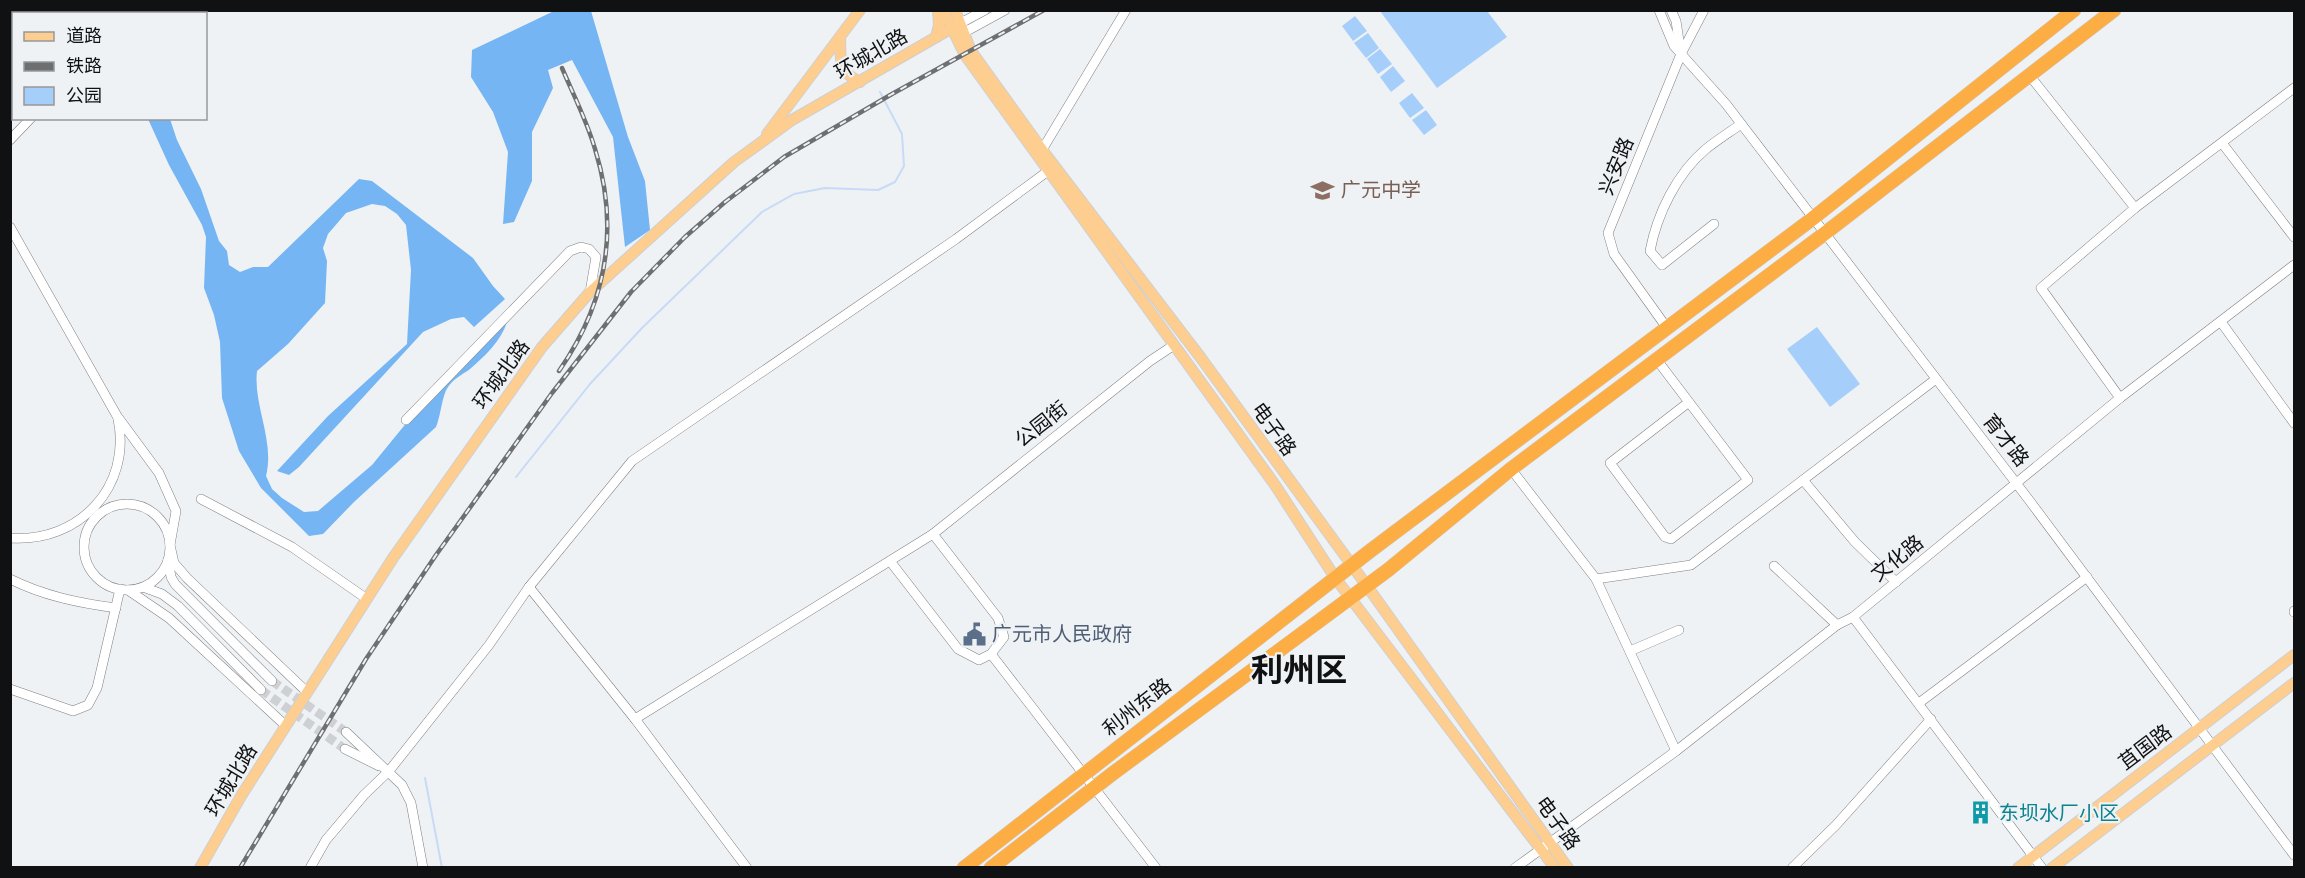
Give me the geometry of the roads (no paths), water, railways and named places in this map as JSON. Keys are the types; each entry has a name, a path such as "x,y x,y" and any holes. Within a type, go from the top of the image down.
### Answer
{"highway":[{"name":"利州东路","path":"964,867 1565,402 1812,219 2074,10"},
{"name":"利州东路","path":"991,867 1350,599 1511,469 1848,216 2114,10"}],"main road":[{"path":"760,143 860,10"},
{"path":"936,38 939,25 938,10"},
{"path":"944,10 958,29"},
{"name":"电子路","path":"955,10 964,55 1275,485 1350,599 1546,846 1568,867"},
{"name":"环城北路","path":"200,867 241,796 393,558 542,347 590,292 734,162 792,120 936,38 958,29"},
{"name":"电子路","path":"958,29 971,51 1042,150 1201,358 1367,586 1546,846 1555,867"},
{"path":"840,37 841,64 847,76 860,82"},
{"path":"1836,199 1848,216"},
{"path":"1779,243 1791,259"},
{"name":"苴国路","path":"2018,867 2295,656"},
{"name":"苴国路","path":"2052,867 2295,683"}],"street":[{"path":"958,29 985,10"},
{"path":"958,29 1005,10"},
{"path":"1042,150 1126,10"},
{"name":"育才路","path":"1659,10 1670,40 1741,124 2087,577 2294,853"},
{"path":"1671,10 1676,21 1681,54"},
{"name":"兴安路","path":"1667,327 1614,254 1608,233 1681,54 1704,10"},
{"path":"2030,76 2135,208"},
{"path":"2120,398 2041,288 2135,208 2295,88"},
{"path":"10,140 29,120"},
{"path":"1714,224 1662,265 1650,251 1663,208 1682,175 1705,150 1741,124"},
{"path":"2222,143 2295,237"},
{"path":"310,867 326,840 364,795 389,771 489,645 529,587 632,461 956,239 1048,171"},
{"path":"10,227 117,416 159,473 176,511 168,560 171,577 175,584 272,681"},
{"path":"406,420 554,267 570,251 577,248 589,249 596,257 590,292"},
{"name":"文化路","path":"1515,867 1676,751 1837,625 1853,617 2120,398 2295,265"},
{"path":"2221,322 2295,423"},
{"name":"公园街","path":"890,561 933,534 1150,361 1174,345"},
{"path":"1657,360 1689,402 1748,480 1671,539 1665,537 1611,463 1689,402"},
{"path":"1596,579 1691,565 1936,379"},
{"path":"10,538 31,538 52,534 71,526 96,506 108,488 119,458 120,437 117,416"},
{"path":"1511,469 1596,579 1676,751"},
{"path":"1803,480 1848,535 1896,582"},
{"path":"201,499 292,547 367,599"},
{"path":"86,533 98,514 118,504"},
{"path":"96,506 133,504 154,513 164,524 174,563 307,692"},
{"path":"88,513 84,555 90,569 100,580 124,590 169,618 286,726"},
{"path":"634,719 890,561 958,649 979,660 991,654 1004,637 998,618 933,534"},
{"path":"124,590 142,587 155,579 168,560"},
{"path":"1774,566 1837,625"},
{"path":"1919,703 2087,577"},
{"path":"11,579 43,594 80,603 116,608"},
{"path":"142,587 162,594 178,606 261,690"},
{"path":"529,587 747,867"},
{"path":"10,688 73,711 87,705 98,688 116,608 124,590"},
{"path":"1853,617 2042,867"},
{"path":"1630,651 1679,630"},
{"path":"991,654 1156,867"},
{"path":"1792,867 1836,825 1931,719"},
{"path":"346,732 402,785 411,803 423,867"},
{"path":"345,749 389,771"}],"waterway":[{"path":"516,477 590,384 642,328 762,212 794,194 825,188 878,190 895,182 904,166 902,134 880,92"},
{"path":"425,778 442,868"}],"tunnel":[{"path":"272,681 346,732"},
{"path":"261,690 345,749"}],"railway":[{"path":"240,868 366,659 436,555 552,393 631,292 685,237 725,202 784,157 1044,10"},
{"path":"559,371 575,345 598,292 607,236 607,208 603,179 595,149 562,68"}],"place":[{"name":"广元中学","path":"1323,190"},
{"name":"广元市人民政府","path":"974,634"},
{"name":"东坝水厂小区","path":"1981,813"}],"district":[{"name":"利州区","path":"1299,670"}]}
